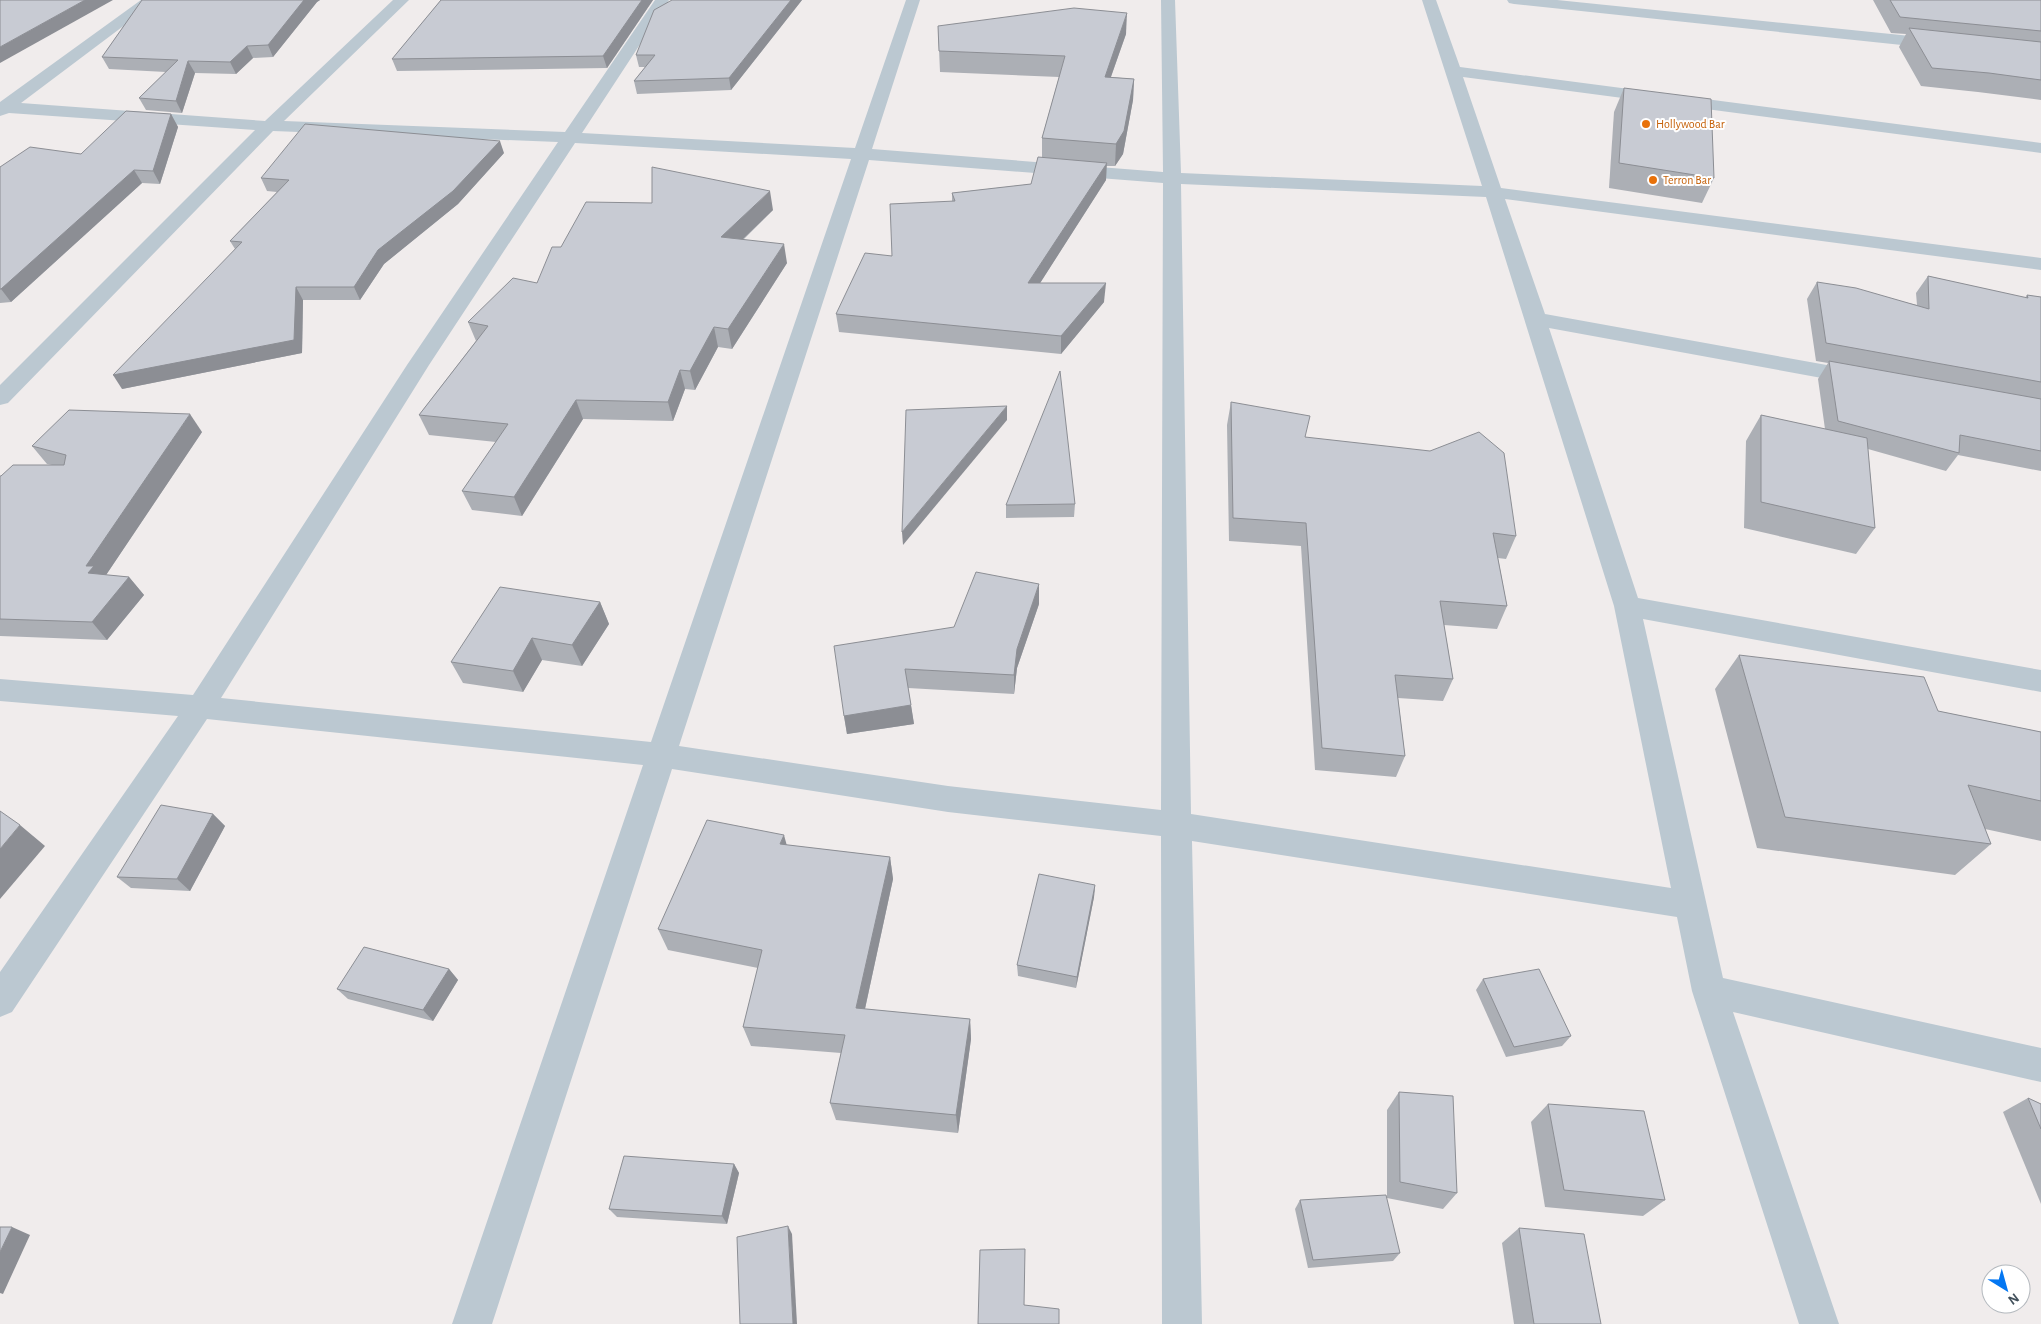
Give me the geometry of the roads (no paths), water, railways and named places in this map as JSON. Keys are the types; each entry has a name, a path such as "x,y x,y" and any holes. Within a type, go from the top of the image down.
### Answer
{"street":[{"path":"2,108 151,0"},
{"path":"0,398 269,126 402,0"},
{"path":"0,1001 200,707 418,365 568,137 662,0"},
{"path":"472,1324 914,0"},
{"path":"1168,0 1172,178 1176,825 1182,1324"},
{"path":"1429,0 1536,319 1627,606 1709,991 1819,1324"},
{"path":"1514,0 1950,45"},
{"path":"1453,71 2041,148"},
{"path":"2,108 269,126 568,137 862,154 1172,178 1492,192 2041,264"},
{"path":"1536,319 1876,381"},
{"path":"1627,606 2041,682"},
{"path":"0,690 200,707 661,756 948,800 1176,825 1690,905"},
{"path":"1709,991 2041,1065"}],"place":[{"name":"Hollywood Bar","path":"1646,124"},
{"name":"Terron Bar","path":"1653,180"}]}
